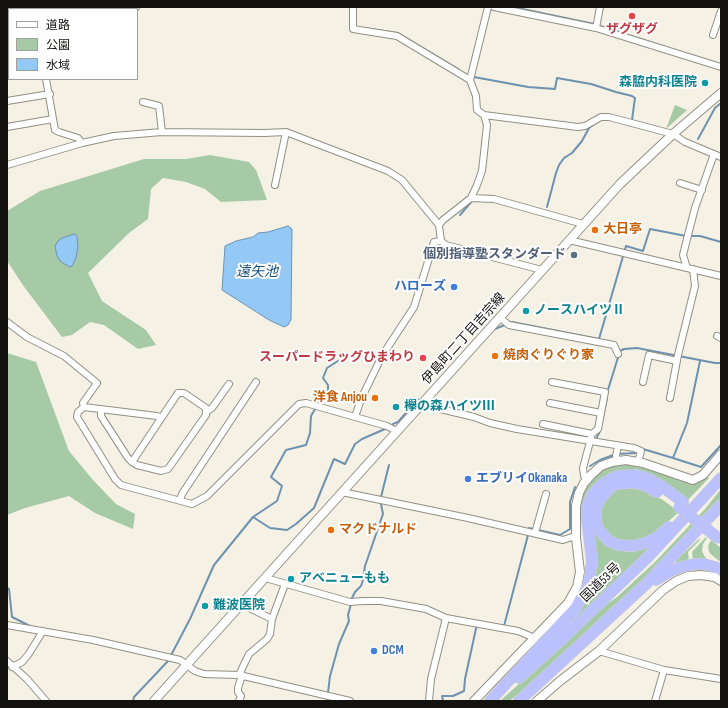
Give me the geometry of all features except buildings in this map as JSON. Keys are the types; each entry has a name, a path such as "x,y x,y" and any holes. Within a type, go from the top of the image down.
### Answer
{"highway":[{"path":"490,701 580,602 589,583 592,561 587,508 592,495 598,487 607,480 617,476 636,475 649,479 660,485 720,538"},
{"name":"国道53号","path":"493,701 648,557 684,520 721,478"},
{"path":"681,505 646,486 626,483 616,484 600,499 596,509 596,520 598,529 606,538 618,545 626,546 645,543 656,538 670,526 684,520"},
{"path":"519,701 646,584 721,505"},
{"path":"646,584 658,580 669,572 694,564 704,564 721,569"}],"street":[{"path":"353,7 353,29 398,36 470,80"},
{"path":"488,7 470,80 476,96 477,110 484,115 578,127 586,126 601,117 610,116 673,134 685,142 721,157"},
{"path":"494,7 596,26 721,68"},
{"path":"596,26 600,7"},
{"path":"713,35 721,11"},
{"path":"46,80 50,94 55,130 78,138 82,143"},
{"name":"伊島町二丁目吉宗線","path":"154,701 620,184 673,134 721,93"},
{"path":"7,101 50,94"},
{"path":"143,102 159,106 162,132"},
{"path":"439,225 443,220 471,198 482,171 487,125 484,115"},
{"path":"7,128 53,119"},
{"path":"7,164 82,143 114,136 162,132 286,132 388,171 402,180 439,225 441,241 446,245 542,270"},
{"path":"275,185 286,132"},
{"path":"670,398 677,358 695,286 690,269 683,255 693,215 714,154"},
{"path":"680,182 702,190"},
{"path":"471,198 494,200 583,224"},
{"path":"569,240 721,276"},
{"path":"355,416 361,399 382,356 414,307 434,242 441,241"},
{"path":"499,317 508,324 614,345 618,354"},
{"path":"7,322 27,337 64,356 97,383 83,403 84,407"},
{"path":"643,382 650,355 677,358"},
{"path":"180,500 182,494 256,382"},
{"path":"552,382 605,392 598,429 591,438 583,468 584,476 588,479"},
{"path":"206,412 212,408 229,384"},
{"path":"101,409 101,416 128,458 132,462 137,464 161,470 168,469 206,415 206,408 184,393 178,394 132,462"},
{"path":"424,402 428,406 474,417 510,428 591,438"},
{"path":"161,418 157,416 84,407 78,412 77,417 115,479 121,485 192,504 207,496 299,404 306,403 355,416 388,426 396,431"},
{"path":"550,403 601,413"},
{"path":"542,424 618,446 634,448 641,451 638,462"},
{"path":"617,457 618,446"},
{"path":"474,701 568,603 577,587 580,572 576,538 576,506 579,493 588,479 601,466 617,457 638,462 693,480 703,475 721,454"},
{"path":"342,492 536,531 563,540 572,537 576,538"},
{"path":"536,531 546,494"},
{"path":"537,701 560,680 599,651 663,590 676,581 688,576 701,575 715,577 721,581"},
{"path":"266,577 285,584 351,602 381,601 426,609 446,618 518,631 534,639"},
{"path":"239,701 240,696 238,688 240,674 249,654 267,639 270,634 272,619 285,584"},
{"path":"241,604 272,619"},
{"path":"429,701 431,679 446,618"},
{"path":"7,625 92,640 180,660 195,671 204,674 240,674 350,701"},
{"path":"12,667 22,662 43,631"},
{"path":"599,651 664,670 721,679"},
{"path":"7,661 27,679 46,701"},
{"path":"655,701 664,670"}],"green space":[{"path":"675,105 687,110 666,129"},
{"path":"210,155 249,162 256,170 267,200 221,202 205,189 186,182 163,178 151,189 148,219 129,233 88,273 102,301 146,330 156,345 138,349 104,325 90,322 72,335 62,337 25,288 7,261 7,211 40,191 144,159 186,159","holes":["55,247 76,258 70,267 62,262 57,256"]},
{"path":"7,353 36,362 69,451 93,480 116,504 135,514 133,529 95,513 69,496 25,508 7,515"},
{"path":"626,463 656,470 685,482 693,483 706,476 709,478 688,500 672,489 632,472 583,520 579,521 579,507 588,484 604,469"},
{"path":"631,487 644,490 663,500 679,512 654,534 633,542 621,541 611,536 603,527 600,519 604,502 611,493 620,488"},
{"path":"721,489 721,499 660,566 526,689 509,701 500,701 655,562 705,509"},
{"path":"593,526 598,538 607,546 618,550 630,552 652,546 565,629 563,627 591,586"},
{"path":"706,537 707,538 703,544 702,551 710,562 693,561 692,552"},
{"path":"701,539 688,552 689,560 678,564 675,561 698,540"},
{"path":"711,540 721,548 721,562 709,552 708,546"}],"water":[{"name":"遠矢池","path":"288,226 292,229 291,320 288,325 284,327 269,320 222,290 225,246 236,241 253,237 258,233 268,232"},
{"path":"75,234 77,236 78,247 76,258 70,267 61,262 57,256 55,246 62,238"}],"waterway":[{"path":"513,7 594,24 653,43"},
{"path":"363,28 398,33 458,69"},
{"path":"474,77 528,87 555,89 557,78 591,84 635,98 632,120"},
{"path":"698,139 715,108 721,103"},
{"path":"547,207 559,165 564,158 572,153 582,141 589,128 597,122"},
{"path":"460,215 472,201 477,201"},
{"path":"495,329 512,322 599,339 626,246 643,251 650,229 686,236"},
{"path":"690,236 700,236 721,242"},
{"path":"607,393 620,351 624,349 637,348 721,363"},
{"path":"133,701 134,697 168,661 190,619 214,565 253,517 277,501 282,486 271,477 286,450 306,445 310,433 311,416 326,396 328,389 328,385 323,378 327,368 341,359"},
{"path":"643,449 673,458 687,423 700,361"},
{"path":"603,417 607,398"},
{"path":"393,424 398,422 418,399 419,400"},
{"path":"253,517 270,528 287,530 314,508 334,459 345,464 355,444 362,439 385,429"},
{"path":"595,441 600,431"},
{"path":"673,458 701,467 721,445"},
{"path":"590,466 600,460 616,454 636,453"},
{"path":"381,497 389,465"},
{"path":"529,528 560,535 570,529 570,502 575,487"},
{"path":"351,600 355,592 361,586 363,580 365,566 383,514 381,504"},
{"path":"502,625 504,626 528,535"},
{"path":"7,588 9,589 12,617 32,627"},
{"path":"327,701 330,676 339,644 349,621 348,615 351,604"},
{"path":"443,701 442,696 453,696 464,691 465,679 477,624"}],"place":[{"name":"ザグザグ","path":"632,16"},
{"name":"森脇内科医院","path":"705,83"},
{"name":"大日亭","path":"595,230"},
{"name":"個別指導塾スタンダード","path":"574,255"},
{"name":"ハローズ","path":"454,287"},
{"name":"ノースハイツⅡ","path":"526,311"},
{"name":"焼肉ぐりぐり家","path":"495,356"},
{"name":"スーパードラッグひまわり","path":"423,358"},
{"name":"洋食 Anjou","path":"375,398"},
{"name":"欅の森ハイツⅢ","path":"396,407"},
{"name":"エブリイOkanaka","path":"468,479"},
{"name":"マクドナルド","path":"331,530"},
{"name":"アベニューもも","path":"291,579"},
{"name":"難波医院","path":"205,606"},
{"name":"DCM","path":"374,651"}]}
